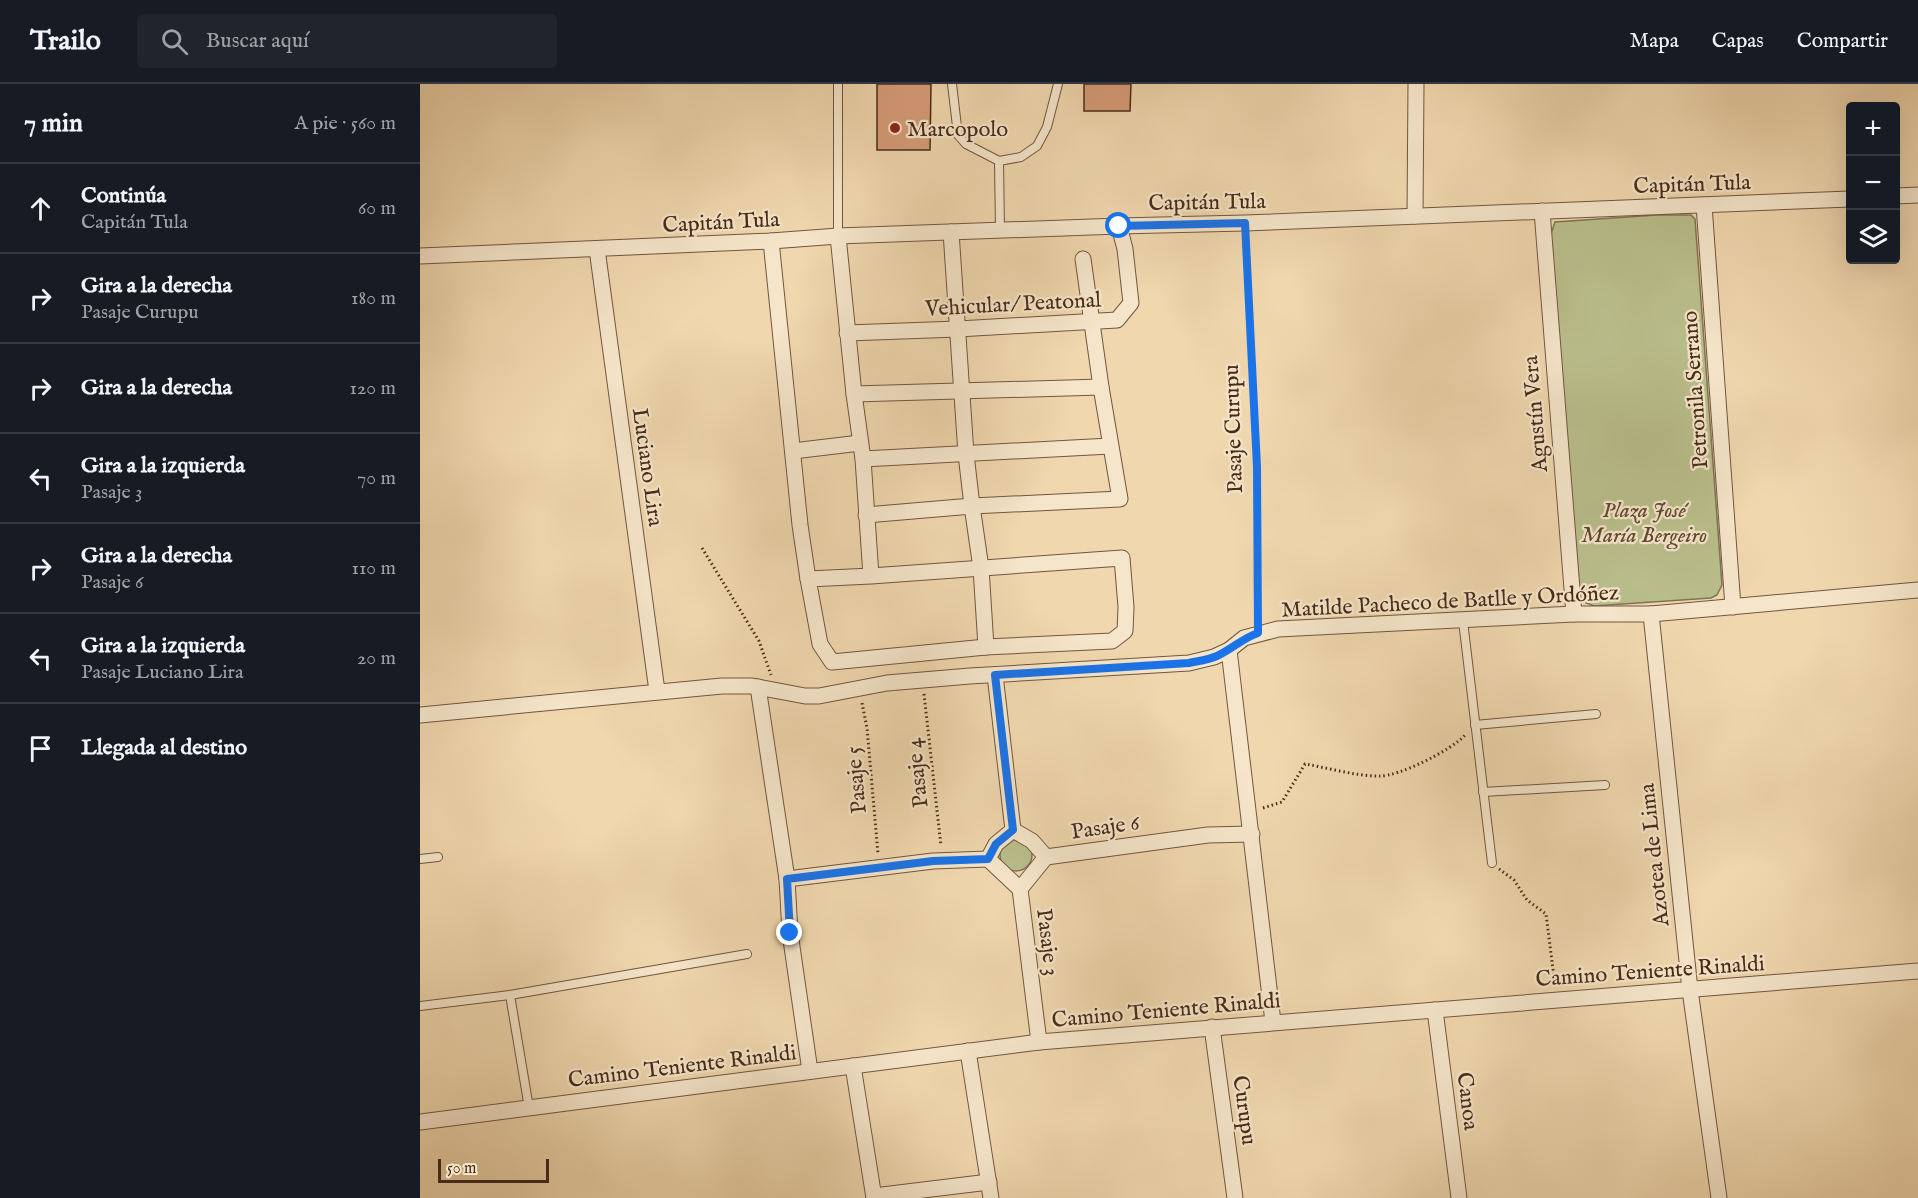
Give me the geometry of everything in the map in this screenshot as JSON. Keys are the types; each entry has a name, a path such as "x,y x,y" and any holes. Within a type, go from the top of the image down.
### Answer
{"street":[{"path":"1415,216 1416,84"},
{"path":"1900,196 1918,195"},
{"name":"Capitán Tula","path":"420,256 838,236 1245,223 1846,199"},
{"name":"Petronila Serrano","path":"1704,205 1733,608"},
{"name":"Agustín Vera","path":"1542,211 1574,614"},
{"name":"Vehicular/ Peatonal","path":"847,333 1117,320 1131,303 1125,249 1119,226"},
{"path":"951,232 966,454 981,568 986,647"},
{"path":"838,236 847,333 863,459 871,576"},
{"path":"771,241 808,579 820,644 832,662 986,647 1112,641 1125,630 1126,606 1122,558 808,579"},
{"name":"Luciano Lira","path":"597,249 657,691"},
{"path":"866,515 972,506 1120,499 1110,446 1083,259"},
{"path":"854,394 1101,387"},
{"path":"793,451 860,443"},
{"path":"863,459 1110,446"},
{"name":"Matilde Pacheco de Batlle y Ordóñez","path":"420,716 722,686 758,687 805,696 827,695 887,683 1189,663 1214,657 1229,650 1244,638 1278,629 1574,614 1652,614 1918,590"},
{"name":"Azotea de Lima","path":"1652,614 1690,990 1719,1198"},
{"path":"1229,650 1273,1022"},
{"path":"988,859 996,844 1013,830 995,675"},
{"path":"758,687 787,879 790,933 810,1071"},
{"name":"Pasaje 6","path":"1013,830 1032,841 1046,857 1208,835 1252,834"},
{"name":"Pasaje 3","path":"1039,1042 1020,889 1046,857"},
{"path":"787,879 943,861 988,859 1020,889"},
{"name":"Camino Teniente Rinaldi","path":"420,1122 1039,1042 1918,971"},
{"name":"Canoa","path":"1434,1010 1459,1198"},
{"name":"Curupu","path":"1212,1027 1235,1198"},
{"path":"968,1051 991,1198"},
{"path":"853,1066 874,1197 989,1182"}],"lane":[{"path":"838,84 838,236"},
{"path":"952,84 958,135 966,144 999,160 1021,157 1037,146 1047,127 1058,84"},
{"path":"999,160 1000,230"},
{"path":"1463,621 1492,863"},
{"path":"1475,725 1596,714"},
{"path":"1483,792 1605,785"},
{"path":"420,859 438,857"},
{"path":"420,1006 510,995 747,954"},
{"path":"510,995 529,1108"}],"path":[{"name":"Pasaje Curupu","path":"1245,223 1257,467 1258,633"},
{"path":"702,548 759,641 772,677 758,687"},
{"name":"Pasaje 4","path":"922,681 943,861"},
{"name":"Pasaje 5","path":"859,689 867,728 879,869"},
{"path":"1249,811 1282,802 1305,764 1380,777 1410,768 1457,744 1475,725"},
{"path":"1492,863 1514,880 1527,900 1546,914 1557,999"}],"green space":[{"name":"Plaza José María Bergeiro","path":"1691,215 1695,219 1722,585 1717,595 1711,598 1594,606 1581,601 1577,593 1551,234 1555,222"},
{"path":"1016,839 1027,844 1032,855 1027,866 1016,871 1005,866 1000,855 1005,844"}],"building":[{"path":"877,84 931,84 930,150 877,150"},
{"path":"1084,84 1131,84 1130,111 1084,111"}],"place":[{"name":"Marcopolo","path":"895,128"}],"route":[{"path":"790,933 787,879 933,861 988,859 996,844 1013,830 995,675 1189,663 1214,657 1229,650 1244,638 1258,633 1257,467 1245,223 1119,226"}]}
